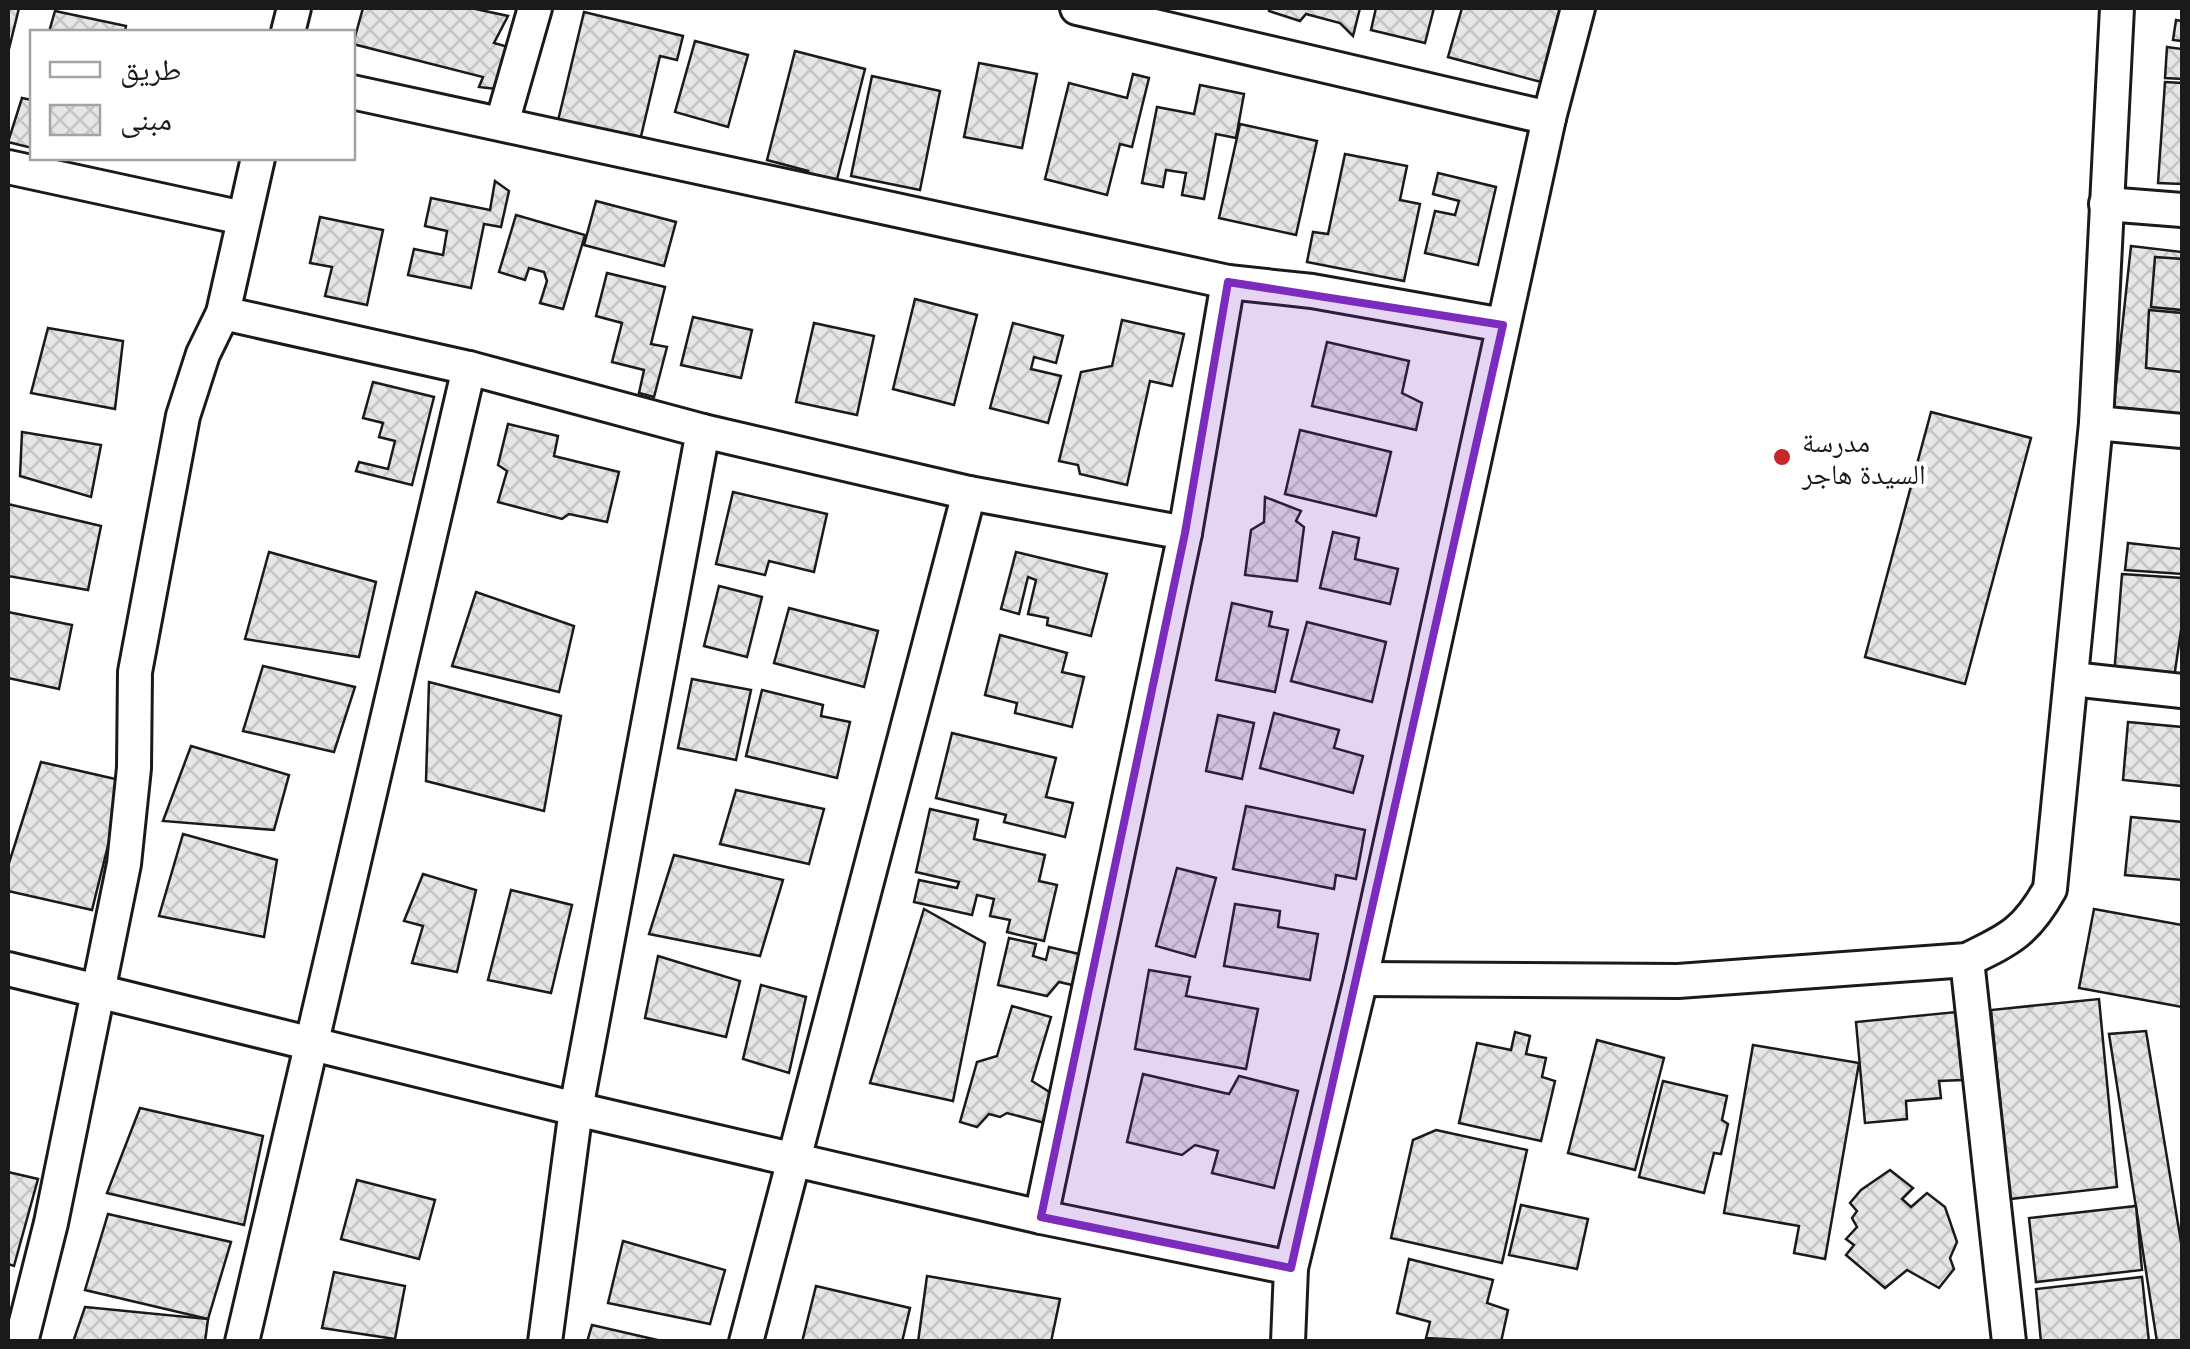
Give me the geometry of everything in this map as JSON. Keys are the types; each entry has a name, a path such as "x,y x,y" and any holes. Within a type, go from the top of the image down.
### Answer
{"street":[{"path":"502,123 535,8"},
{"path":"1077,8 1548,118"},
{"path":"1288,1342 1291,1268 1361,979 1548,118 1578,8"},
{"path":"1361,979 1678,981 1966,960 2004,942 2032,921 2050,889 2096,422 2117,8"},
{"path":"355,93 1228,282 1312,291 1502,325"},
{"path":"22,1342 51,1223 124,864 134,768 134,672 150,583 184,416 202,354 222,313 258,160"},
{"path":"8,170 244,218"},
{"path":"2106,204 2182,210"},
{"path":"1041,1217 1185,533 1228,282"},
{"path":"222,313 469,368 703,431 970,493 1185,533"},
{"path":"242,1342 469,368"},
{"path":"2096,422 2182,430"},
{"path":"545,1342 576,1109 703,431"},
{"path":"746,1342 970,493"},
{"path":"2072,678 2182,691"},
{"path":"1966,960 2009,1342"},
{"path":"8,969 576,1109 1041,1217 1291,1268"}],"highlighted area":[{"path":"1228,282 1503,325 1291,1268 1041,1217 1185,533"}],"building":[{"path":"8,8 19,8 8,53"},
{"path":"363,8 471,8 508,16 494,43 515,49 504,90 479,87 483,77 355,45"},
{"path":"1360,8 1353,36 1340,23 1306,14 1300,21 1269,11"},
{"path":"1376,8 1434,8 1425,43 1371,30"},
{"path":"1462,8 1562,8 1541,82 1448,57"},
{"path":"55,11 126,26 125,30 50,30"},
{"path":"584,12 683,36 677,60 660,56 638,149 556,129"},
{"path":"2176,20 2182,21 2182,41 2173,40"},
{"path":"695,41 748,55 728,127 675,112"},
{"path":"2167,47 2182,49 2182,79 2165,78"},
{"path":"795,51 865,69 834,191 805,184 808,171 767,160"},
{"path":"979,63 1037,74 1022,148 964,137"},
{"path":"1133,74 1149,78 1132,147 1120,144 1107,195 1045,179 1069,83 1127,98"},
{"path":"872,76 940,91 920,190 851,176"},
{"path":"2165,82 2182,83 2182,184 2158,183"},
{"path":"1200,85 1244,94 1236,138 1216,134 1204,199 1182,195 1186,173 1166,170 1163,187 1142,183 1157,107 1194,114"},
{"path":"22,98 30,100 30,148 8,142"},
{"path":"1240,124 1317,141 1296,235 1219,218"},
{"path":"1345,154 1407,166 1400,200 1420,204 1404,281 1307,262 1313,232 1328,234"},
{"path":"1438,173 1496,187 1478,265 1425,253 1435,211 1455,215 1459,201 1433,194"},
{"path":"495,181 509,191 501,227 484,224 471,288 408,275 414,249 443,255 447,231 425,226 431,198 490,210"},
{"path":"596,201 676,222 664,266 584,245"},
{"path":"516,215 585,235 563,309 540,303 547,281 544,272 529,268 525,280 499,272"},
{"path":"320,217 383,230 367,305 325,296 332,267 310,263"},
{"path":"2131,246 2182,252 2182,417 2113,412"},
{"path":"2155,257 2182,259 2182,310 2151,307"},
{"path":"607,273 665,287 651,344 667,347 654,397 639,393 644,370 612,362 622,323 596,316"},
{"path":"915,299 977,315 954,405 893,389"},
{"path":"2149,310 2182,313 2182,372 2146,368"},
{"path":"693,317 752,330 741,378 681,365"},
{"path":"1122,320 1184,334 1172,386 1150,381 1127,485 1080,474 1078,465 1059,461 1081,372 1112,366"},
{"path":"814,323 874,336 857,415 796,402"},
{"path":"1013,323 1063,336 1056,363 1034,357 1031,369 1061,376 1048,423 990,408"},
{"path":"48,328 123,341 115,409 31,393"},
{"path":"1327,342 1409,361 1402,393 1422,403 1416,430 1312,406"},
{"path":"373,382 434,397 412,485 356,471 359,462 388,469 395,441 379,437 383,423 363,418"},
{"path":"1931,412 2031,438 1965,684 1865,657"},
{"path":"508,424 558,436 554,456 619,472 607,522 569,514 562,519 498,502 507,471 498,465"},
{"path":"1300,430 1391,452 1376,516 1285,494"},
{"path":"22,432 101,445 91,497 20,476"},
{"path":"733,492 827,514 814,572 769,561 765,575 716,564"},
{"path":"1265,497 1301,511 1296,521 1304,527 1297,581 1245,575 1251,530 1264,522"},
{"path":"8,504 101,526 88,590 8,576"},
{"path":"1333,532 1359,538 1355,559 1398,569 1390,604 1320,588"},
{"path":"2128,543 2182,549 2182,574 2125,570"},
{"path":"269,552 376,582 359,657 245,639"},
{"path":"1016,552 1107,574 1091,636 1047,625 1048,618 1028,614 1036,580 1028,577 1019,614 1001,609"},
{"path":"2122,574 2182,578 2182,624 2174,678 2114,676"},
{"path":"719,586 762,597 747,657 704,646"},
{"path":"476,592 574,626 559,692 452,666"},
{"path":"1232,603 1272,612 1269,626 1288,630 1275,692 1216,680"},
{"path":"789,608 878,631 864,687 774,663"},
{"path":"8,612 72,625 59,689 8,678"},
{"path":"1307,622 1386,642 1372,702 1291,681"},
{"path":"1000,635 1067,653 1062,672 1084,677 1072,727 1015,713 1017,703 985,695"},
{"path":"263,666 355,687 334,752 243,731"},
{"path":"692,679 751,690 736,760 678,748"},
{"path":"429,682 561,716 544,811 426,781"},
{"path":"762,690 823,705 821,716 850,722 837,778 746,756"},
{"path":"1274,713 1339,730 1334,748 1363,756 1353,793 1260,768"},
{"path":"1218,715 1254,723 1242,779 1206,771"},
{"path":"2128,722 2182,727 2182,786 2123,780"},
{"path":"952,733 1056,758 1046,797 1073,803 1065,837 1004,822 1006,815 936,798"},
{"path":"191,746 289,775 274,830 163,821"},
{"path":"41,762 124,781 92,910 8,891 8,866"},
{"path":"736,790 824,809 809,864 720,844"},
{"path":"1246,806 1365,830 1356,879 1336,875 1334,889 1233,869"},
{"path":"930,809 978,820 974,839 1045,855 1039,881 1057,885 1044,941 1007,932 1010,920 990,916 994,899 977,895 972,915 914,902 919,880 957,888 959,882 916,872"},
{"path":"2131,817 2182,822 2182,880 2125,875"},
{"path":"183,834 277,860 264,937 159,916"},
{"path":"674,855 783,880 760,956 649,934"},
{"path":"1177,868 1216,878 1195,957 1156,946"},
{"path":"423,874 476,890 457,972 412,963 423,926 404,921"},
{"path":"511,890 572,905 551,993 488,980"},
{"path":"1235,904 1280,911 1278,927 1318,934 1310,980 1224,966"},
{"path":"924,909 985,943 953,1101 870,1083"},
{"path":"2094,909 2182,925 2182,1007 2079,988"},
{"path":"1009,938 1036,944 1033,956 1046,960 1049,947 1092,957 1085,988 1059,982 1047,996 998,985"},
{"path":"658,956 740,981 726,1037 645,1018"},
{"path":"1149,970 1190,977 1186,996 1258,1009 1246,1069 1135,1049"},
{"path":"761,985 806,997 789,1073 743,1059"},
{"path":"2099,999 2117,1187 2010,1199 1991,1010"},
{"path":"1012,1006 1051,1017 1032,1081 1059,1098 1052,1125 1007,1113 1000,1117 989,1114 977,1127 960,1122 977,1062 997,1056"},
{"path":"1956,1012 1962,1080 1939,1081 1941,1098 1906,1101 1907,1119 1865,1123 1856,1022"},
{"path":"2146,1031 2182,1248 2182,1342 2157,1342 2109,1034"},
{"path":"1515,1032 1530,1036 1526,1054 1546,1058 1542,1077 1555,1081 1541,1141 1459,1123 1477,1043 1511,1050"},
{"path":"1597,1040 1664,1058 1635,1170 1568,1153"},
{"path":"1753,1045 1859,1063 1825,1259 1794,1253 1799,1226 1724,1213"},
{"path":"1143,1074 1229,1094 1239,1076 1298,1091 1274,1188 1212,1173 1218,1151 1195,1145 1182,1155 1127,1142"},
{"path":"1663,1081 1727,1096 1722,1120 1728,1124 1721,1154 1714,1153 1704,1193 1639,1177"},
{"path":"140,1108 263,1136 244,1225 107,1193"},
{"path":"1436,1130 1527,1150 1502,1263 1391,1238 1413,1140"},
{"path":"1890,1170 1913,1188 1902,1199 1911,1207 1927,1193 1945,1207 1957,1242 1950,1258 1954,1269 1939,1288 1907,1270 1885,1288 1846,1255 1854,1245 1846,1239 1857,1227 1852,1218 1857,1211 1850,1203 1861,1190"},
{"path":"8,1172 38,1179 14,1266 8,1264"},
{"path":"357,1180 435,1200 419,1259 341,1239"},
{"path":"1521,1205 1588,1219 1577,1269 1509,1255"},
{"path":"2136,1206 2142,1270 2036,1282 2029,1218"},
{"path":"108,1214 231,1242 208,1319 85,1290"},
{"path":"623,1241 725,1270 710,1324 608,1303"},
{"path":"1409,1259 1493,1280 1487,1303 1508,1310 1501,1342 1426,1338 1430,1322 1397,1313"},
{"path":"334,1272 405,1286 395,1339 322,1328"},
{"path":"927,1276 1060,1299 1051,1342 918,1342"},
{"path":"2142,1277 2149,1342 2041,1342 2036,1289"},
{"path":"816,1286 910,1308 902,1342 802,1342"},
{"path":"85,1307 208,1319 205,1342 73,1342"},
{"path":"592,1325 666,1342 587,1342"}],"place":[{"name":"مدرسة السيدة هاجر","path":"1782,457"}]}
